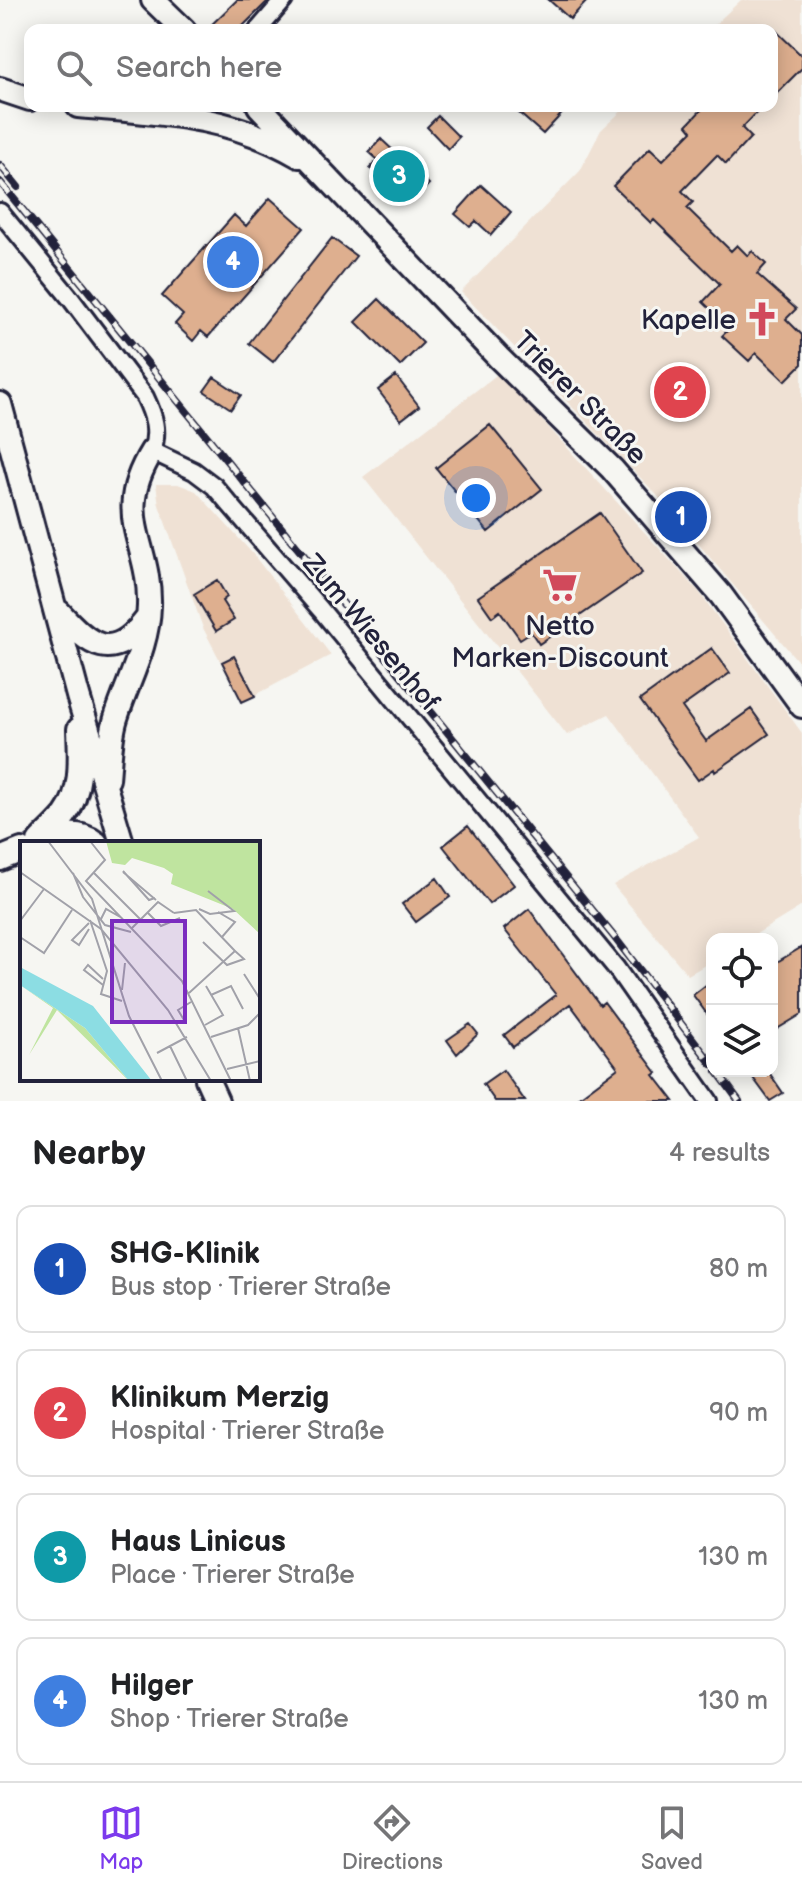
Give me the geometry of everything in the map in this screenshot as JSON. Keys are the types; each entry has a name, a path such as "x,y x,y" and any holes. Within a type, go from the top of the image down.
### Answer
{"main road":[{"path":"153,0 178,24"},
{"path":"0,89 24,97"},
{"name":"Trierer Straße","path":"265,112 499,358 612,469 721,595 802,706"},
{"name":"Trierer Straße","path":"213,113 273,141 332,180"},
{"path":"0,404 78,696 121,841"},
{"path":"106,792 116,718 141,654 149,608 132,506 139,472 152,451"},
{"path":"55,608 78,633 100,646 123,644 146,620"},
{"path":"40,841 67,812 80,772 78,696"},
{"path":"44,841 78,833 92,841"},
{"path":"0,859 20,851"},
{"path":"208,1081 217,1101"}],"street":[{"path":"263,24 284,0"},
{"path":"0,212 145,397 156,430 152,451"},
{"name":"Zum Wiesenhof","path":"152,451 194,471 214,486 321,610 616,968 709,1101"}],"shaded area":[{"path":"741,0 802,0 802,666 655,493 461,292 580,171 601,130 620,112 778,112 778,24 715,24"},
{"path":"499,373 699,592 802,733 802,906 758,933 706,933 706,964 688,975 613,885 699,837 609,714 567,735 363,477"},
{"path":"156,484 178,484 196,491 252,553 331,655 242,702 203,628 159,505"}],"building":[{"path":"237,0 269,0 245,24 212,24"},
{"path":"549,0 588,0 570,19"},
{"path":"778,33 802,56 802,68 778,92"},
{"path":"518,112 563,112 543,134"},
{"path":"699,112 757,112 742,128 751,137 726,164 717,155 682,191 693,202 687,208 731,251 737,245 748,256 752,251 766,264 757,274 796,309 786,319 802,335 802,364 785,381 756,353 749,361 722,336 730,328 703,302 720,284 654,220 651,223 613,186 650,148 663,160 692,131 687,125"},
{"path":"438,116 459,137 448,149 427,127"},
{"path":"381,139 429,184 416,198 406,188 399,196 370,168 378,160 369,152"},
{"path":"481,185 511,212 491,235 476,221 470,227 455,214"},
{"path":"270,198 304,228 208,337 201,331 193,341 175,324 183,315 162,296 234,215 246,226"},
{"path":"332,238 356,256 273,362 249,343"},
{"path":"379,299 423,343 400,366 356,322"},
{"path":"396,376 419,406 401,420 378,390"},
{"path":"214,377 241,395 231,409 204,391"},
{"path":"490,425 542,489 488,532 436,468"},
{"name":"Netto Marken-Discount","path":"600,513 642,573 539,644 531,632 520,639 500,611 492,617 478,597"},
{"path":"217,580 227,597 222,601 234,620 216,631 194,594"},
{"path":"712,648 730,673 682,707 706,741 751,709 769,734 715,772 714,769 698,780 640,700"},
{"path":"234,656 255,696 242,702 222,662"},
{"path":"468,826 514,885 489,904 443,846"},
{"path":"437,878 450,897 416,922 402,904"},
{"path":"529,909 600,1005 604,1002 674,1101 574,1101 618,1068 570,1004 513,1047 504,1035 556,995 504,929"},
{"path":"802,947 802,1014 778,1028 778,1005 778,961"},
{"path":"706,985 706,1013 693,995"},
{"path":"470,1024 478,1034 457,1054 447,1040"},
{"path":"503,1070 525,1101 495,1101 483,1084"},
{"path":"752,1077 772,1077 783,1093 770,1101"}],"railway":[{"path":"0,165 18,187"},
{"path":"0,182 615,938 706,1056"},
{"path":"721,1077 739,1101"}],"place":[{"name":"Haus Linicus","path":"399,176"},
{"name":"Hilger","path":"233,262"},
{"name":"Kapelle","path":"762,319"},
{"name":"Klinikum Merzig","path":"680,392"},
{"name":"SHG-Klinik","path":"681,517"},
{"name":"Netto Marken-Discount","path":"560,585"}]}
